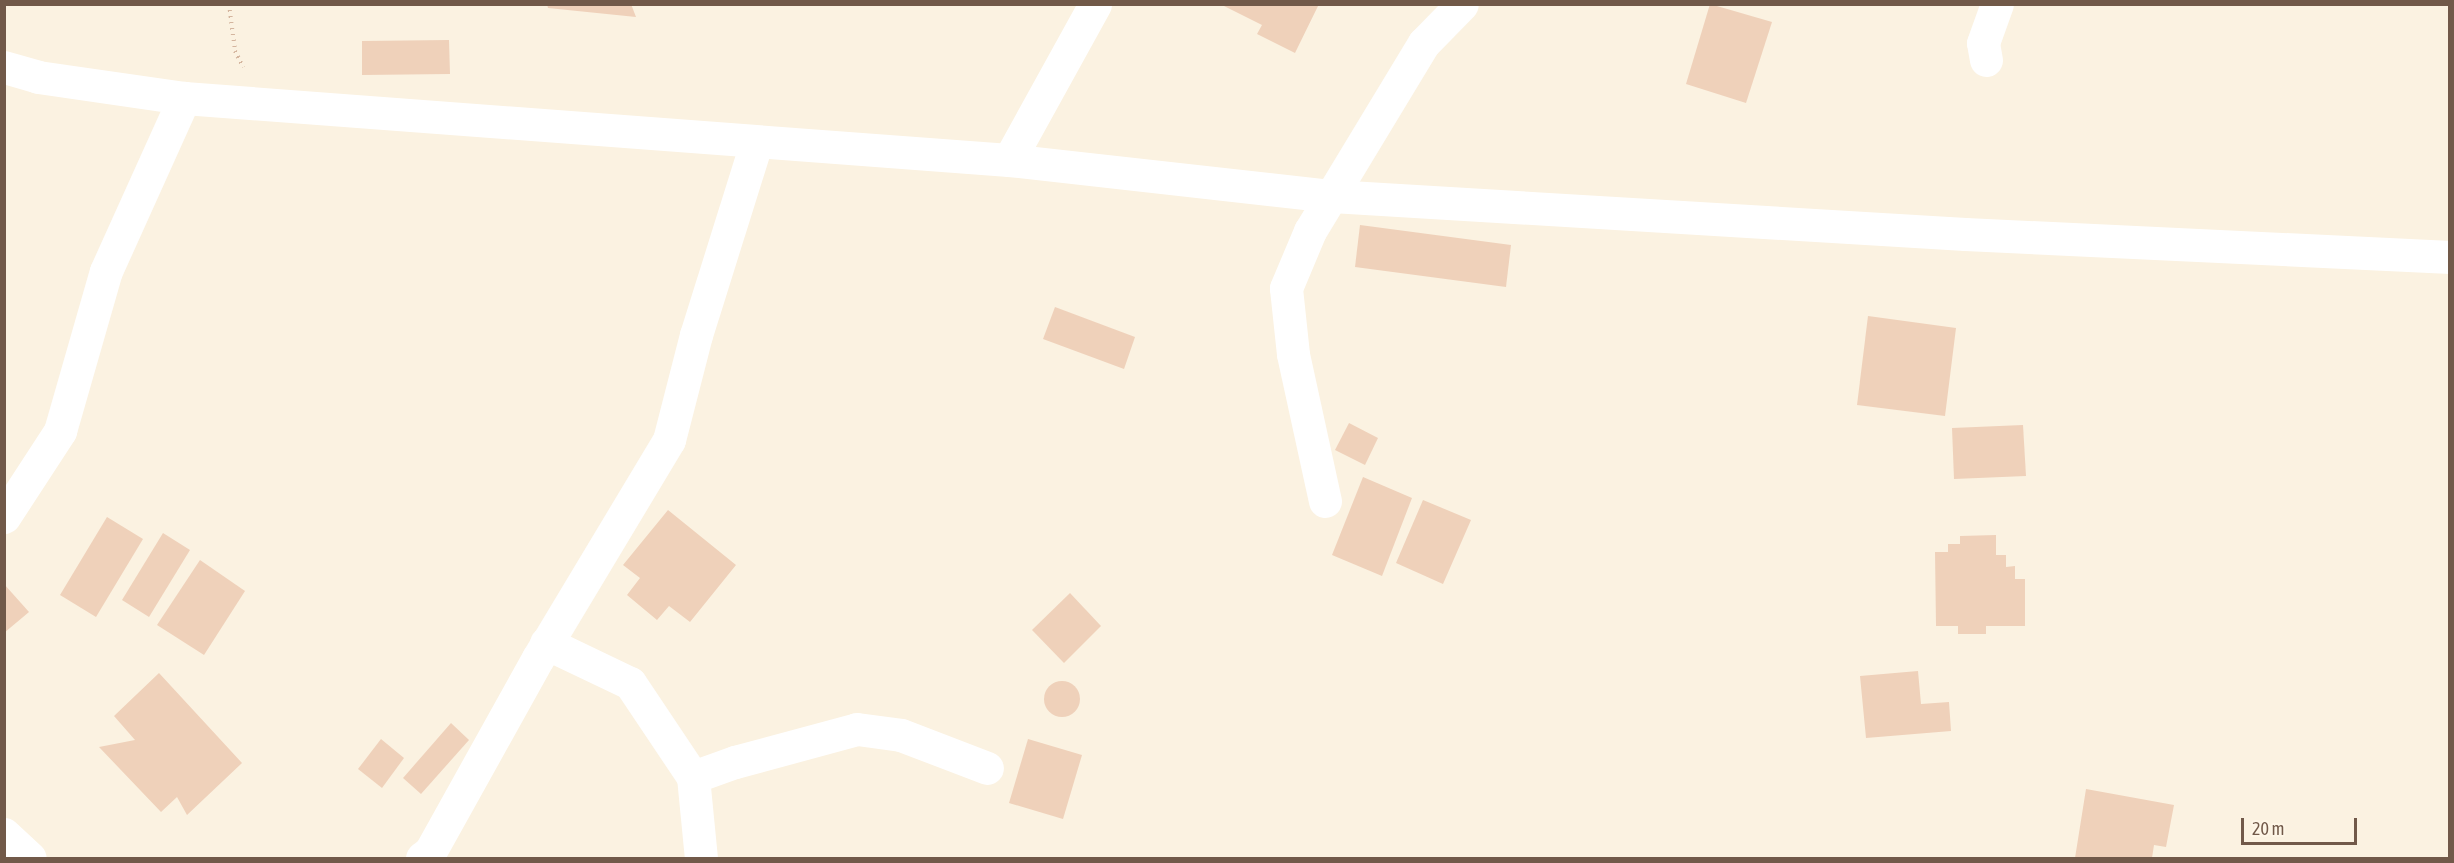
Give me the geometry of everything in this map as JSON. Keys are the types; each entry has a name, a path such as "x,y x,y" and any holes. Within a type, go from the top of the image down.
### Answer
{"street":[{"path":"1009,160 1095,4"},
{"path":"1325,501 1293,354 1286,288 1310,231 1424,43 1462,4"},
{"path":"1986,60 1983,43 1997,4"},
{"path":"4,68 38,77 184,98 756,143 1009,160 1332,196 1965,234 2450,257"},
{"path":"4,517 60,431 106,271 184,98"},
{"path":"422,858 430,852 546,643 669,440 696,335 756,143"},
{"path":"546,643 630,683 693,777 701,858"},
{"path":"693,777 735,762 857,729 901,735 987,768"},
{"path":"4,834 30,858"}],"path":[{"path":"230,4 236,51 259,103"}],"building":[{"path":"547,4 631,4 636,17 548,8"},
{"path":"1220,4 1319,4 1295,53 1257,34 1262,25"},
{"path":"1710,4 1772,22 1746,103 1686,84"},
{"path":"449,40 450,74 362,75 362,41"},
{"path":"1360,225 1511,245 1506,287 1355,267"},
{"path":"1055,307 1135,337 1124,369 1043,339"},
{"path":"1868,316 1956,328 1945,416 1857,405"},
{"path":"1349,423 1378,438 1365,465 1335,450"},
{"path":"2023,425 2026,476 1954,479 1952,428"},
{"path":"1363,477 1412,498 1382,576 1332,555"},
{"path":"1423,500 1471,520 1443,584 1396,563"},
{"path":"668,510 736,565 690,622 669,606 657,620 627,595 640,578 623,565"},
{"path":"107,517 143,539 96,617 60,595"},
{"path":"163,533 190,550 149,617 122,600"},
{"path":"1996,535 1996,555 2006,555 2006,567 2015,566 2015,579 2025,579 2025,626 1986,626 1986,634 1958,634 1958,626 1936,626 1935,552 1948,552 1948,544 1960,544 1960,536"},
{"path":"200,560 245,591 204,655 157,625"},
{"path":"4,584 29,612 4,633"},
{"path":"1070,593 1101,626 1064,663 1032,630"},
{"path":"1918,671 1921,704 1949,702 1951,731 1866,738 1860,676"},
{"path":"159,673 242,763 187,815 177,797 161,812 99,747 135,740 114,716"},
{"path":"1062,681 1075,686 1080,699 1075,712 1062,717 1049,712 1044,699 1049,686"},
{"path":"451,723 469,740 421,794 403,778"},
{"path":"381,739 404,758 382,788 358,769"},
{"path":"1028,739 1082,755 1063,819 1009,803"},
{"path":"2086,789 2174,805 2166,847 2154,845 2152,858 2075,858"}]}
